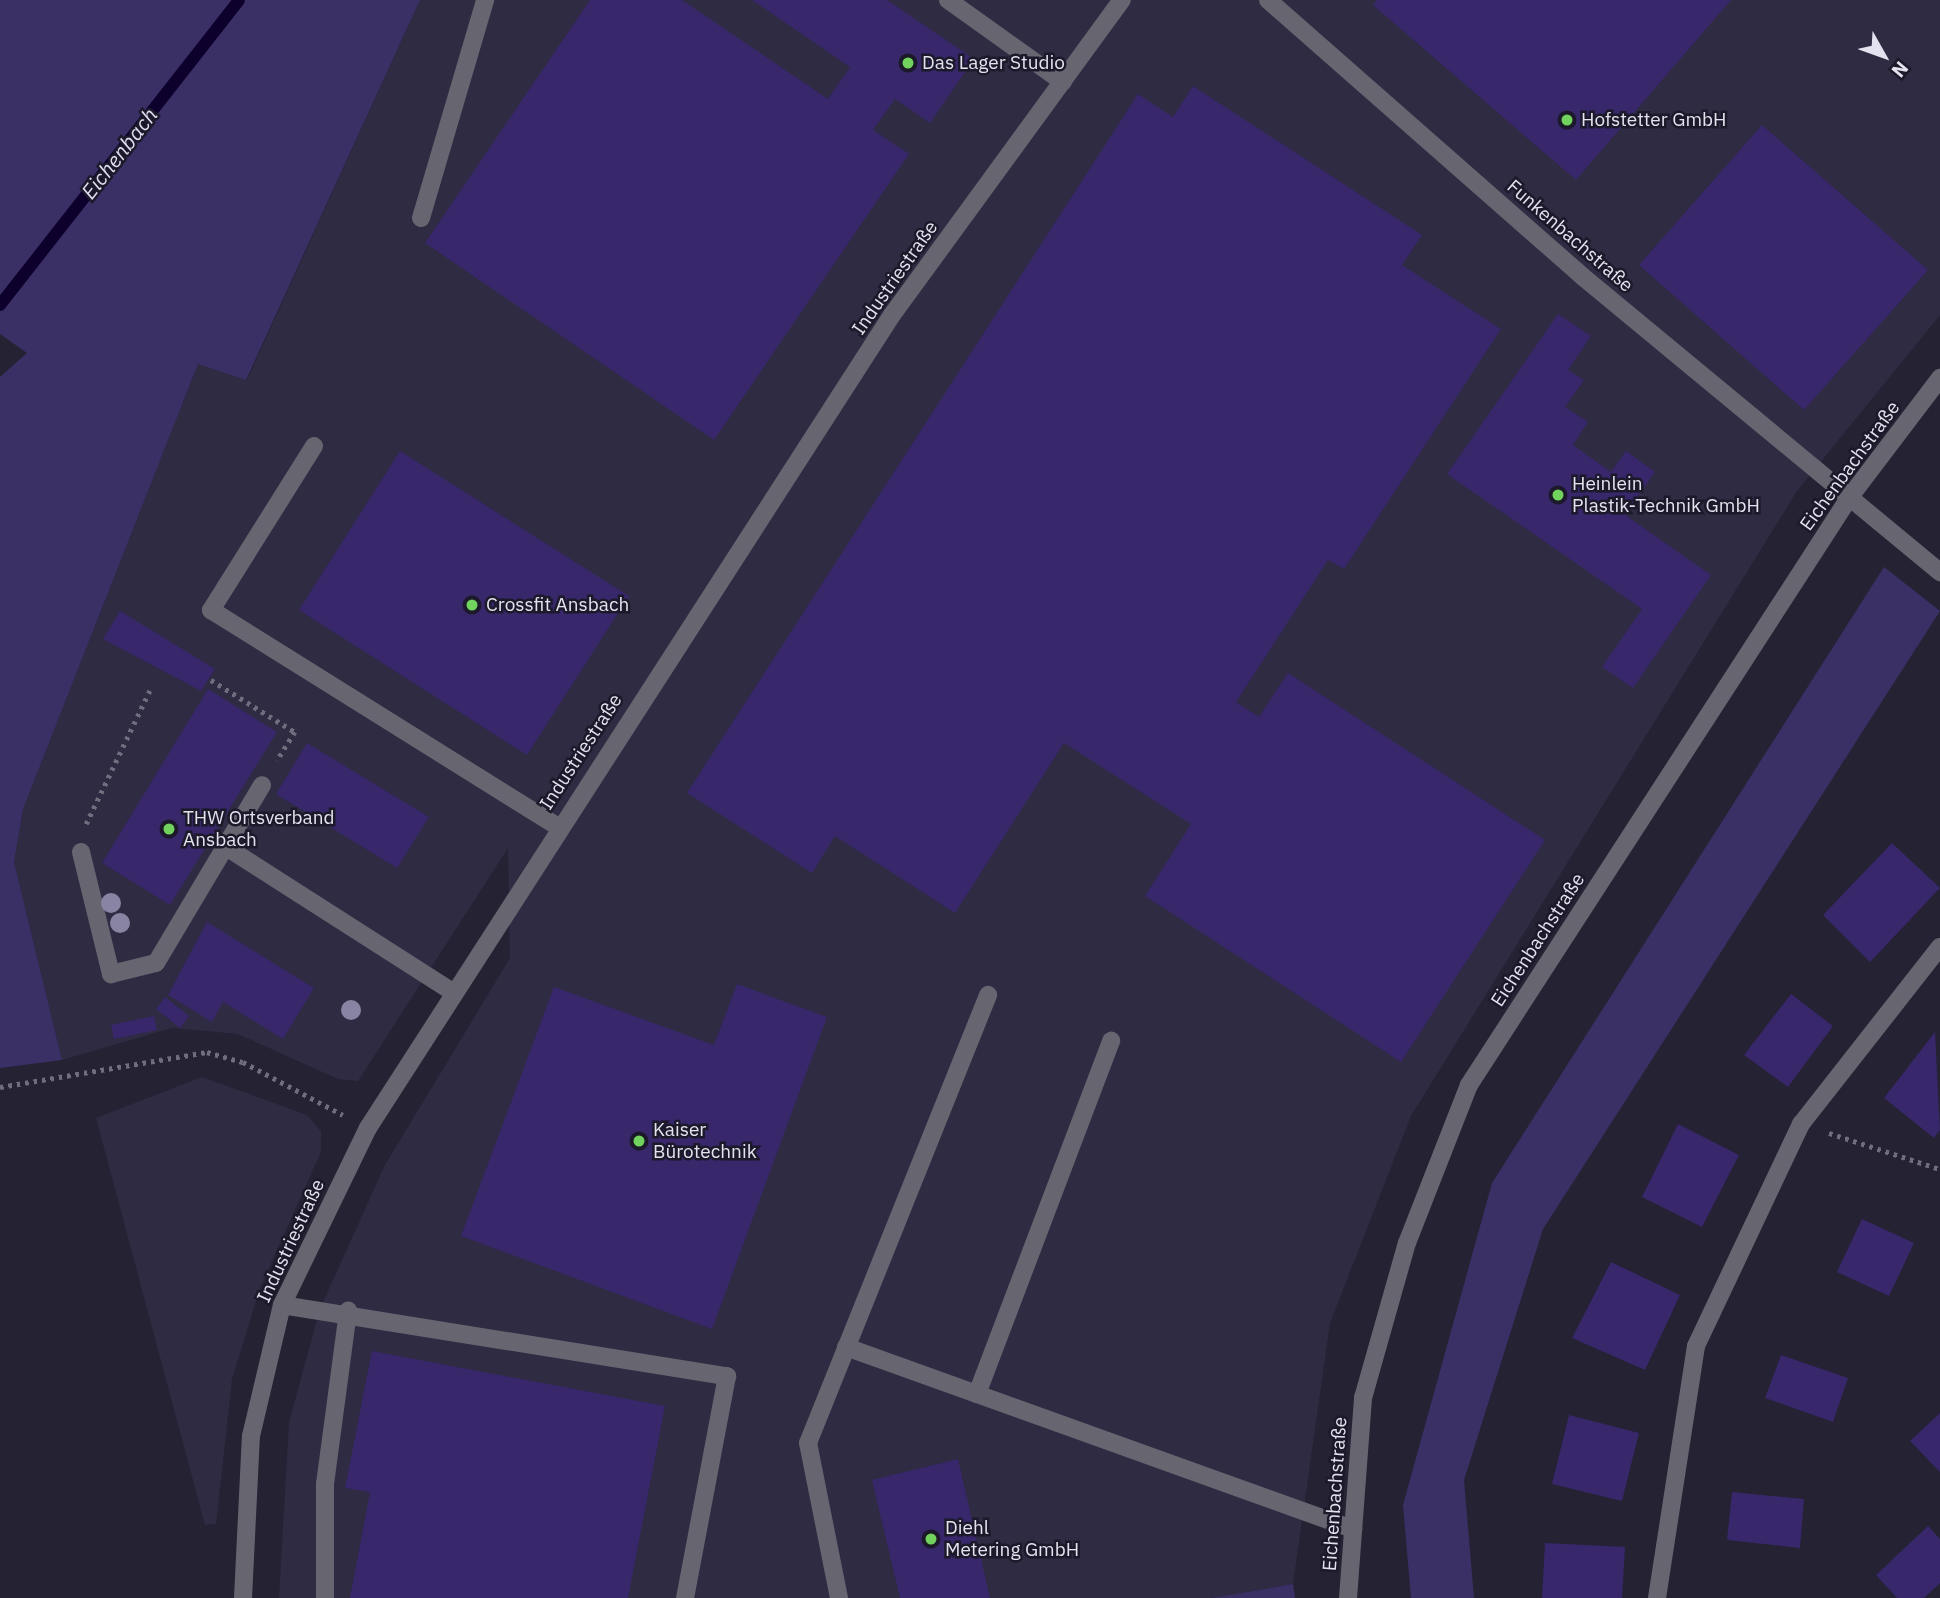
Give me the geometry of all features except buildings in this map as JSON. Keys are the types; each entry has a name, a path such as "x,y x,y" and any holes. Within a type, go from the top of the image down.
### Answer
{"street":[{"path":"421,218 485,0"},
{"path":"948,0 1063,82"},
{"name":"Industriestraße","path":"243,1598 251,1436 282,1305 368,1128 558,827 892,315 1122,0"},
{"name":"Funkenbachstraße","path":"1268,0 1582,276 1940,572"},
{"name":"Eichenbachstraße","path":"1348,1598 1363,1398 1408,1243 1469,1085 1849,498 1940,378"},
{"path":"314,446 211,610 558,827"},
{"path":"81,852 111,974 156,963 262,786"},
{"path":"226,847 454,993"},
{"path":"1657,1598 1696,1346 1801,1125 1940,947"},
{"path":"839,1598 808,1443 988,995"},
{"path":"977,1394 1111,1041"},
{"path":"282,1305 348,1311 727,1376 685,1598"},
{"path":"325,1598 326,1483 348,1311"},
{"path":"846,1347 1353,1529"}],"path":[{"path":"211,680 295,732 262,786"},
{"path":"81,852 88,817 150,690"},
{"path":"0,1087 207,1052 243,1062 368,1128"},
{"path":"1801,1125 1940,1169"}],"shaded area":[{"path":"0,0 420,0 246,380 198,364 23,809 14,862 62,1060 0,1068 0,377 27,353 0,334"},
{"path":"420,0 1940,0 1940,315 1797,491 1411,1116 1330,1323 1293,1584 1212,1598 279,1598 289,1422 320,1309 385,1165 510,958 508,848 358,1081 338,1079 238,1034 172,1028 62,1060 14,862 23,809 198,364 247,380"},
{"path":"1884,567 1940,611 1543,1229 1464,1480 1474,1598 1411,1598 1403,1505 1492,1183"},
{"path":"202,1077 307,1115 321,1131 321,1152 260,1288 232,1379 216,1524 205,1525 96,1118"},
{"path":"1293,1584 1295,1598 1212,1598"}],"waterway":[{"name":"Eichenbach","path":"0,305 239,0"}],"place":[{"name":"Das Lager Studio","path":"908,63"},
{"name":"Hofstetter GmbH","path":"1567,120"},
{"name":"Heinlein Plastik-Technik GmbH","path":"1558,495"},
{"name":"Crossfit Ansbach","path":"472,605"},
{"name":"THW Ortsverband Ansbach","path":"169,829"},
{"name":"Kaiser Bürotechnik","path":"639,1141"},
{"name":"Diehl Metering GmbH","path":"931,1539"}]}
